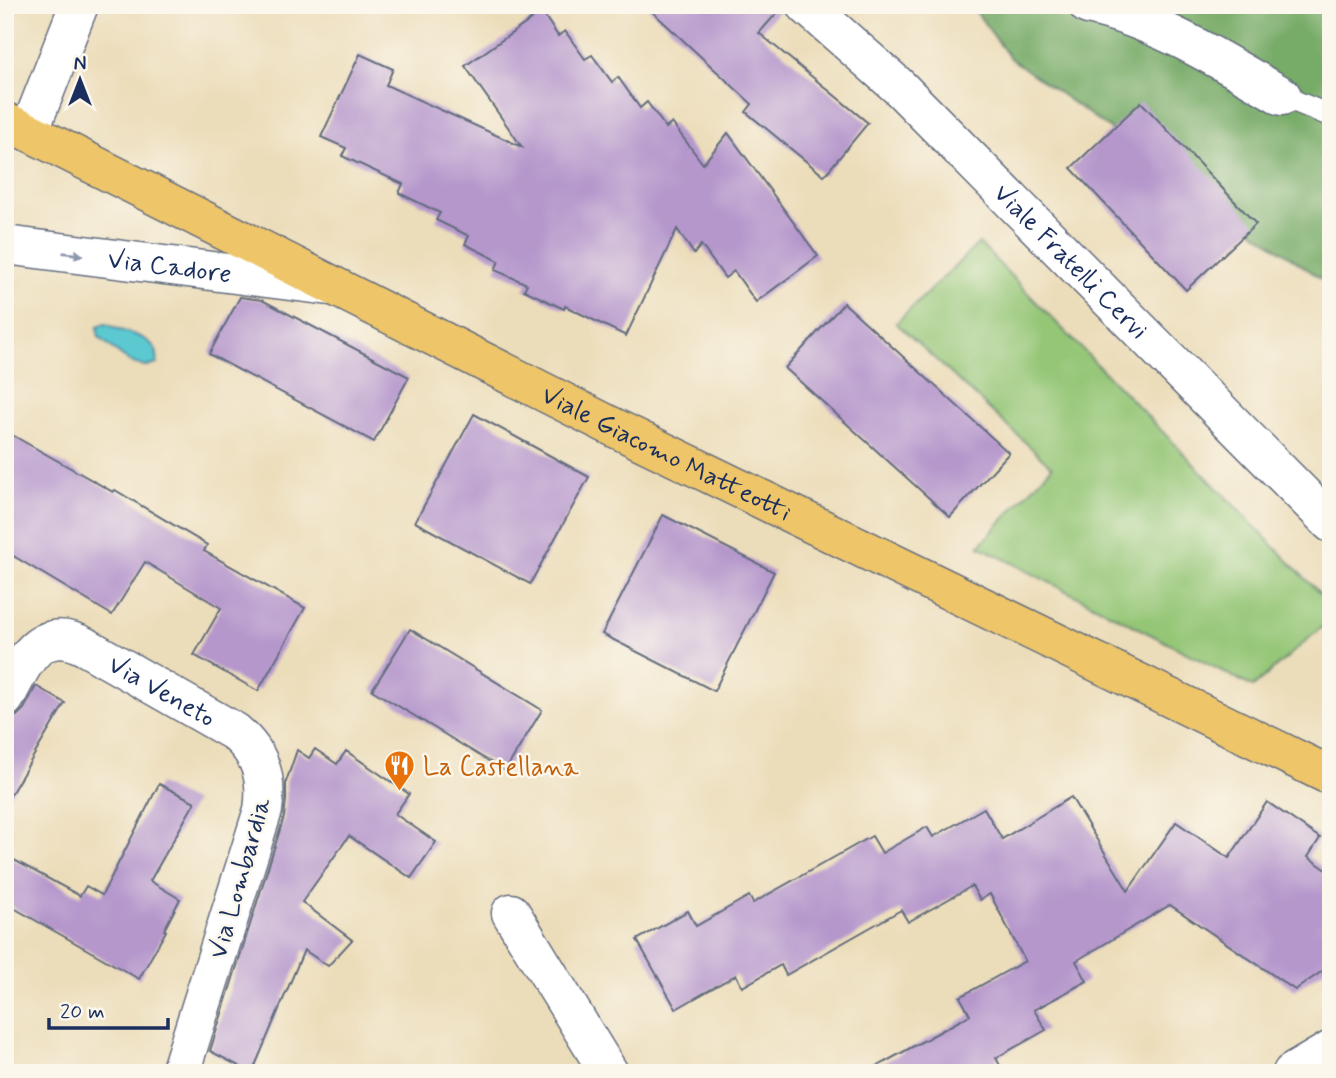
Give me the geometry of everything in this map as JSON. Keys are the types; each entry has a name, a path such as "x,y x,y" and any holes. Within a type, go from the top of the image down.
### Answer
{"main road":[{"name":"Viale Giacomo Matteotti","path":"17,127 632,436 1331,776"}],"street":[{"path":"17,127 79,5"},
{"name":"Viale Fratelli Cervi","path":"806,5 899,87 1331,523"},
{"path":"1088,5 1130,17 1167,32 1282,96"},
{"name":"Via Cadore","path":"5,245 335,287"},
{"name":"Via Veneto","path":"7,690 29,655 40,645 60,639 77,642 235,732 247,742 259,763"},
{"name":"Via Lombardia","path":"180,1073 260,822 265,790 259,763"},
{"path":"511,913 609,1073"},
{"path":"1292,1073 1331,1050"}],"lane":[{"path":"1282,96 1331,116"}],"green space":[{"path":"971,5 1331,5 1331,286 1010,58"},
{"path":"979,243 1331,605 1331,619 1253,687 979,546 1052,467 896,323"}],"water":[{"path":"106,324 148,341 156,350 157,364 140,365 118,354 99,337 97,328"}],"building":[{"path":"645,5 784,5 759,33 868,123 824,176 746,112 752,104"},
{"path":"542,12 558,36 565,31 585,59 592,55 612,82 618,77 640,108 647,102 666,128 672,123 703,164 728,133 818,256 756,302 734,271 725,278 701,245 694,254 677,229 626,336 565,306 564,309 524,290 527,284 495,270 499,261 465,244 469,236 436,220 440,213 399,193 403,184 342,156 346,148 321,137 360,54 393,69 386,85 522,147 465,66"},
{"path":"1141,102 1256,224 1186,290 1071,168"},
{"path":"240,297 262,300 409,377 374,442 209,354"},
{"path":"844,303 1009,453 950,517 785,368"},
{"path":"474,414 589,477 530,584 415,522"},
{"path":"5,431 113,492 115,490 207,545 204,551 305,608 258,691 194,655 221,608 145,562 112,615 5,551"},
{"path":"663,515 774,572 714,691 602,634"},
{"path":"410,629 542,710 505,771 372,690"},
{"path":"36,686 65,703 5,804 5,728 11,718 24,709"},
{"path":"315,749 337,764 346,751 409,794 395,814 436,842 411,878 349,836 302,902 352,940 328,966 304,950 252,1073 210,1051 284,817 286,782 297,750 309,758"},
{"path":"159,784 195,802 150,881 180,899 164,930 166,931 139,979 5,903 5,855 80,896 86,886 102,895"},
{"path":"1071,797 1128,891 1176,822 1229,858 1267,802 1320,838 1308,857 1331,873 1331,965 1295,990 1170,905 1076,961 1087,981 1034,1010 1046,1030 996,1058 1004,1073 865,1073 970,1015 960,997 1025,961 990,894 980,900 972,886 908,922 901,910 786,975 781,965 742,987 736,975 676,1009 637,940 688,911 696,926 749,896 753,903 872,836 882,853 927,827 933,837 984,808 1002,839"}],"place":[{"name":"La Castellana","path":"400,793"}]}
